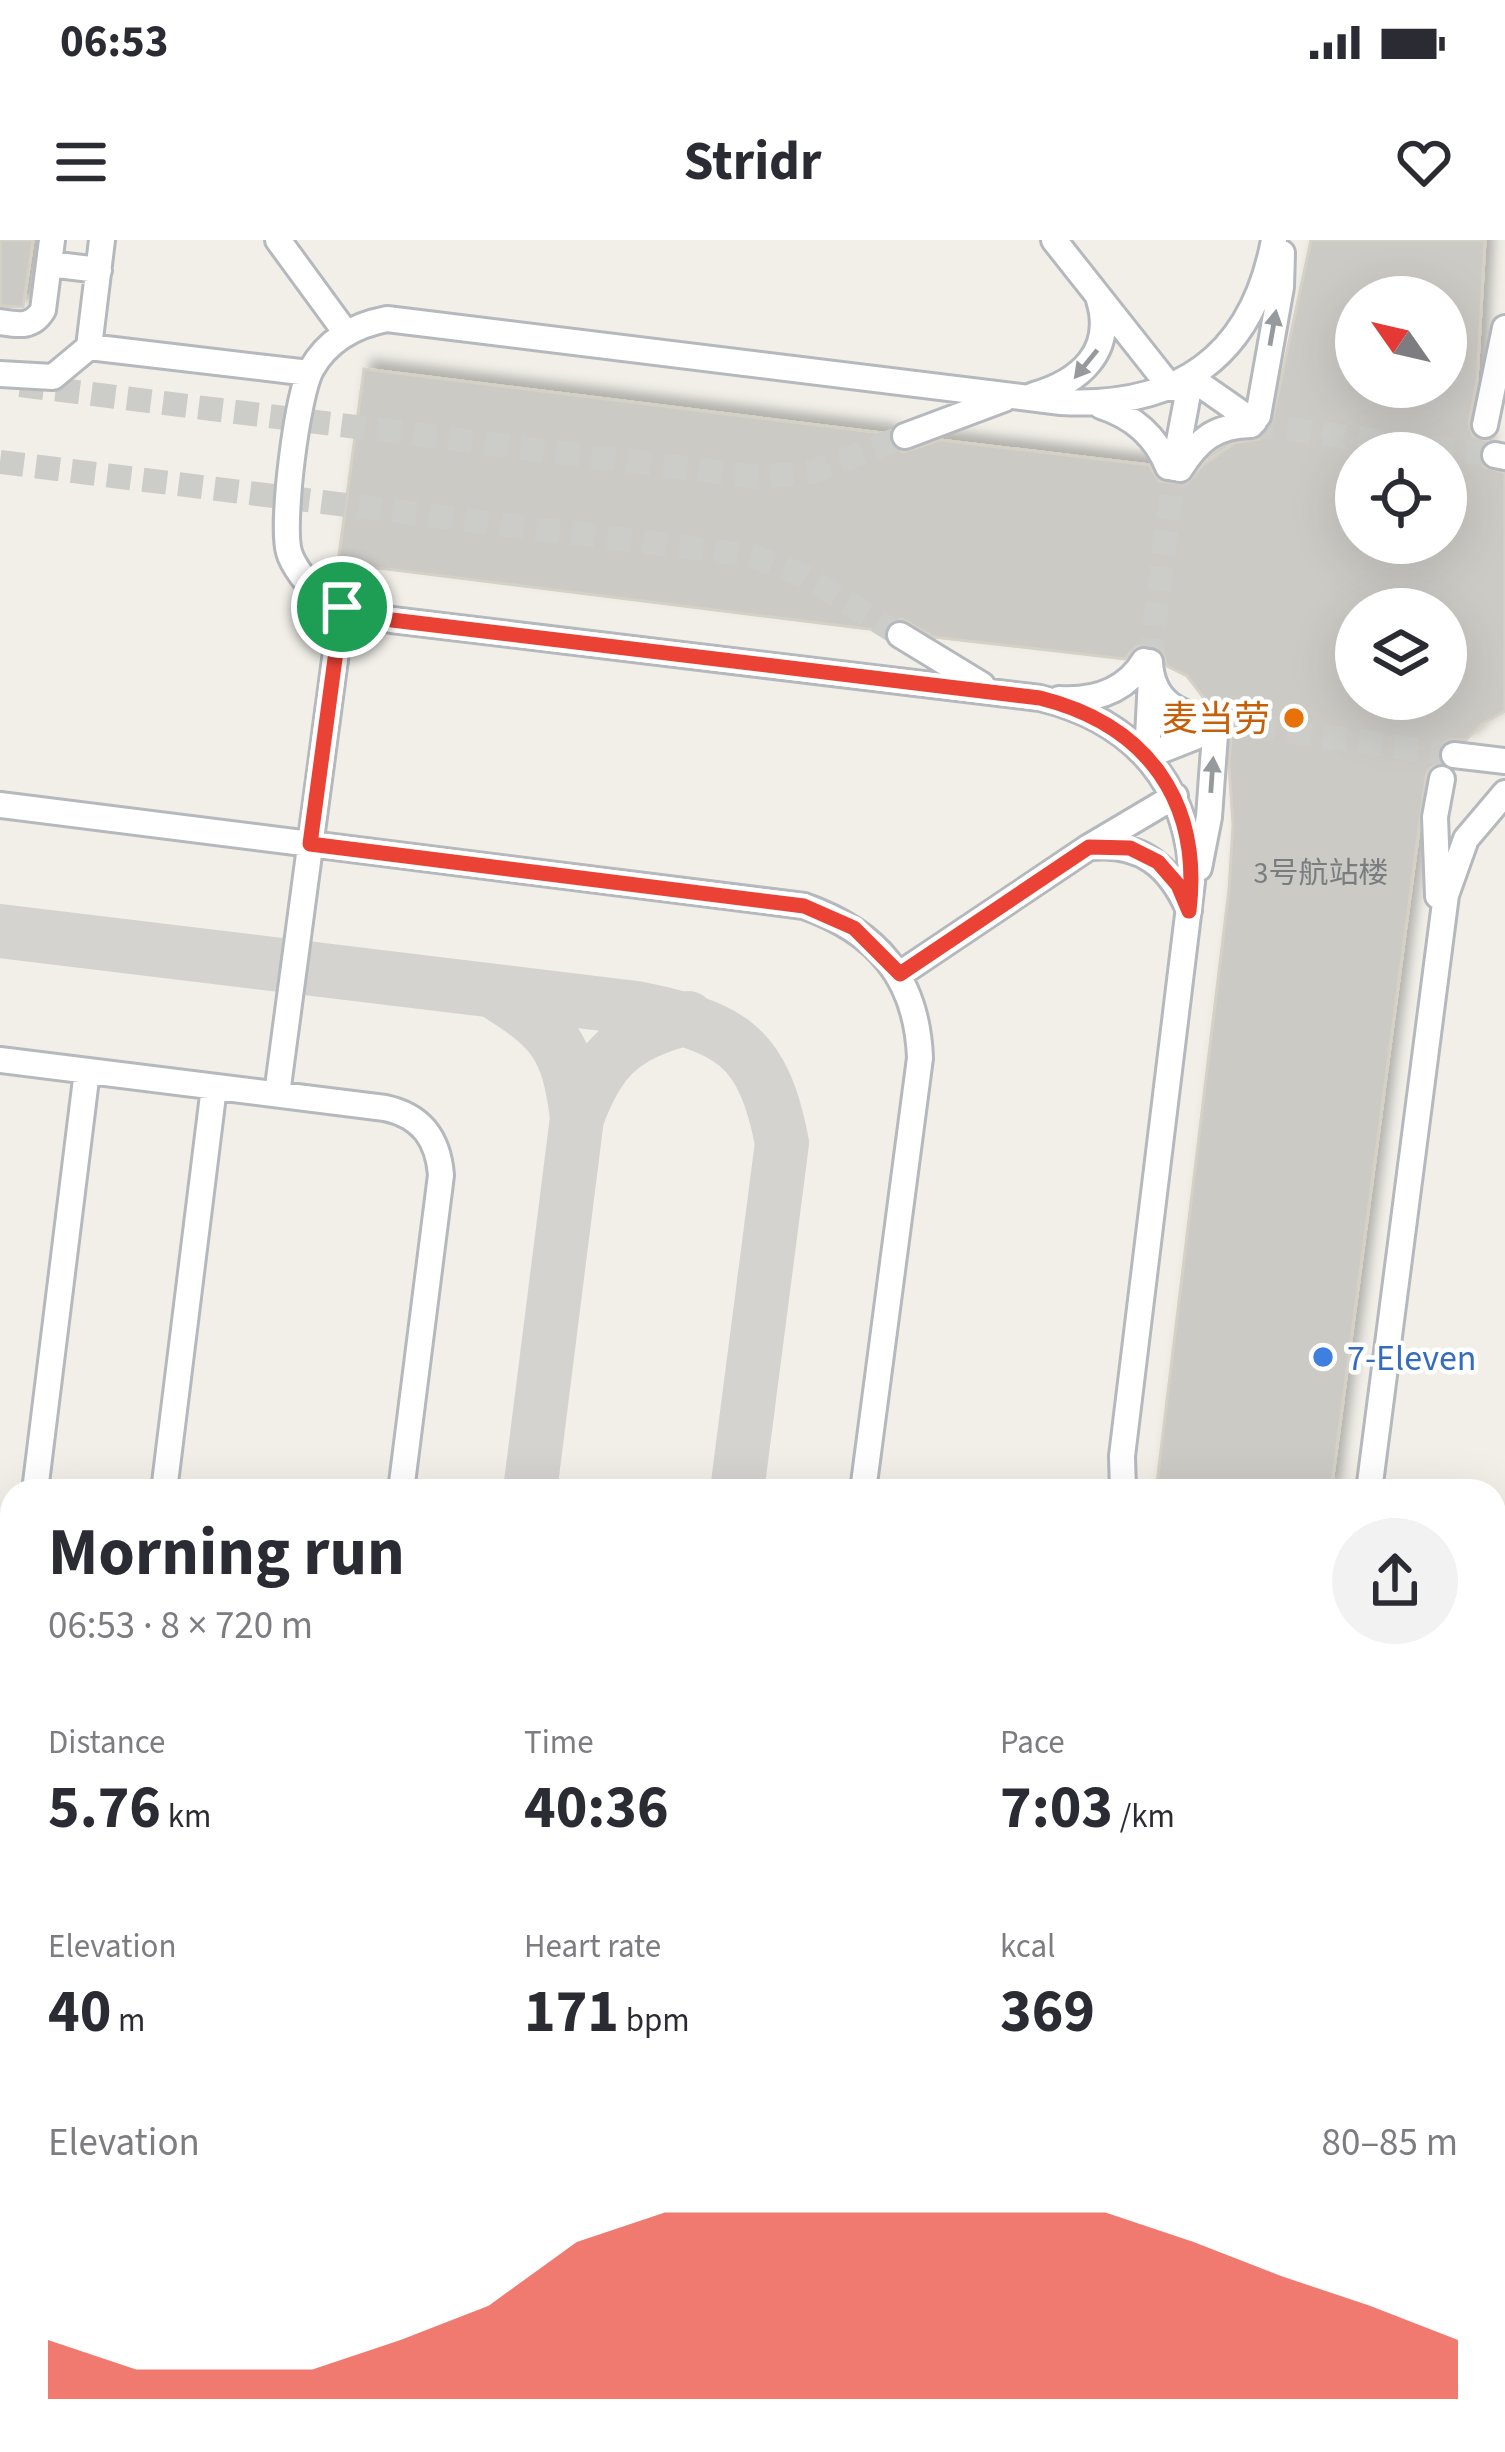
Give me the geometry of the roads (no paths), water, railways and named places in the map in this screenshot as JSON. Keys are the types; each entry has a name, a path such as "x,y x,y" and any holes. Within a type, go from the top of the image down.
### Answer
{"lane":[{"path":"0,374 53,377 89,347 102,240"},
{"path":"278,240 346,333"},
{"path":"1054,240 1098,298 1181,383 1254,421"},
{"path":"1148,666 1124,686 1102,695 1040,698 392,620 342,607 317,592 289,554 286,531 299,408 309,373 346,333 368,322 410,320 1020,397 1121,403 1181,383 1228,344 1278,240"},
{"path":"1254,421 1280,287 1278,240"},
{"path":"0,322 23,325 38,319 51,252 99,270"},
{"path":"905,436 955,414 1057,388 1088,366 1104,332 1098,298"},
{"path":"1485,425 1505,328"},
{"path":"89,347 309,373"},
{"path":"1174,468 1181,383"},
{"path":"1093,404 1143,429 1174,468"},
{"path":"1174,468 1207,435 1254,421"},
{"path":"277,1094 342,607"},
{"path":"900,635 994,692"},
{"path":"1148,666 1156,690 1173,709 1216,722"},
{"path":"1147,756 1148,666"},
{"path":"1040,698 1089,715 1147,756 1175,796 1192,852 1123,1479"},
{"path":"1147,756 1216,722"},
{"path":"1189,911 1209,818 1216,722"},
{"path":"1505,737 1462,756 1505,761"},
{"path":"1440,927 1435,818 1442,779"},
{"path":"1371,1479 1440,927 1466,839 1505,793"},
{"path":"900,974 1089,847 1175,796"},
{"path":"0,805 804,906 854,928 900,974 919,1035 920,1058 865,1479"},
{"path":"1089,847 1130,848 1158,862 1178,885 1189,911"},
{"path":"0,1060 399,1111 423,1126 439,1155 438,1196 403,1479"},
{"path":"36,1479 87,1071"},
{"path":"165,1479 214,1087"}],"tunnel":[{"path":"20,385 757,477 813,472 905,436"},
{"path":"1251,425 1495,455"},
{"path":"0,462 749,555 805,576 900,635"},
{"path":"1150,662 1172,486 1180,469"},
{"path":"1216,721 1454,755"}],"place":[{"name":"麦当劳","path":"1294,718"},
{"name":"7-Eleven","path":"1323,1357"}]}
